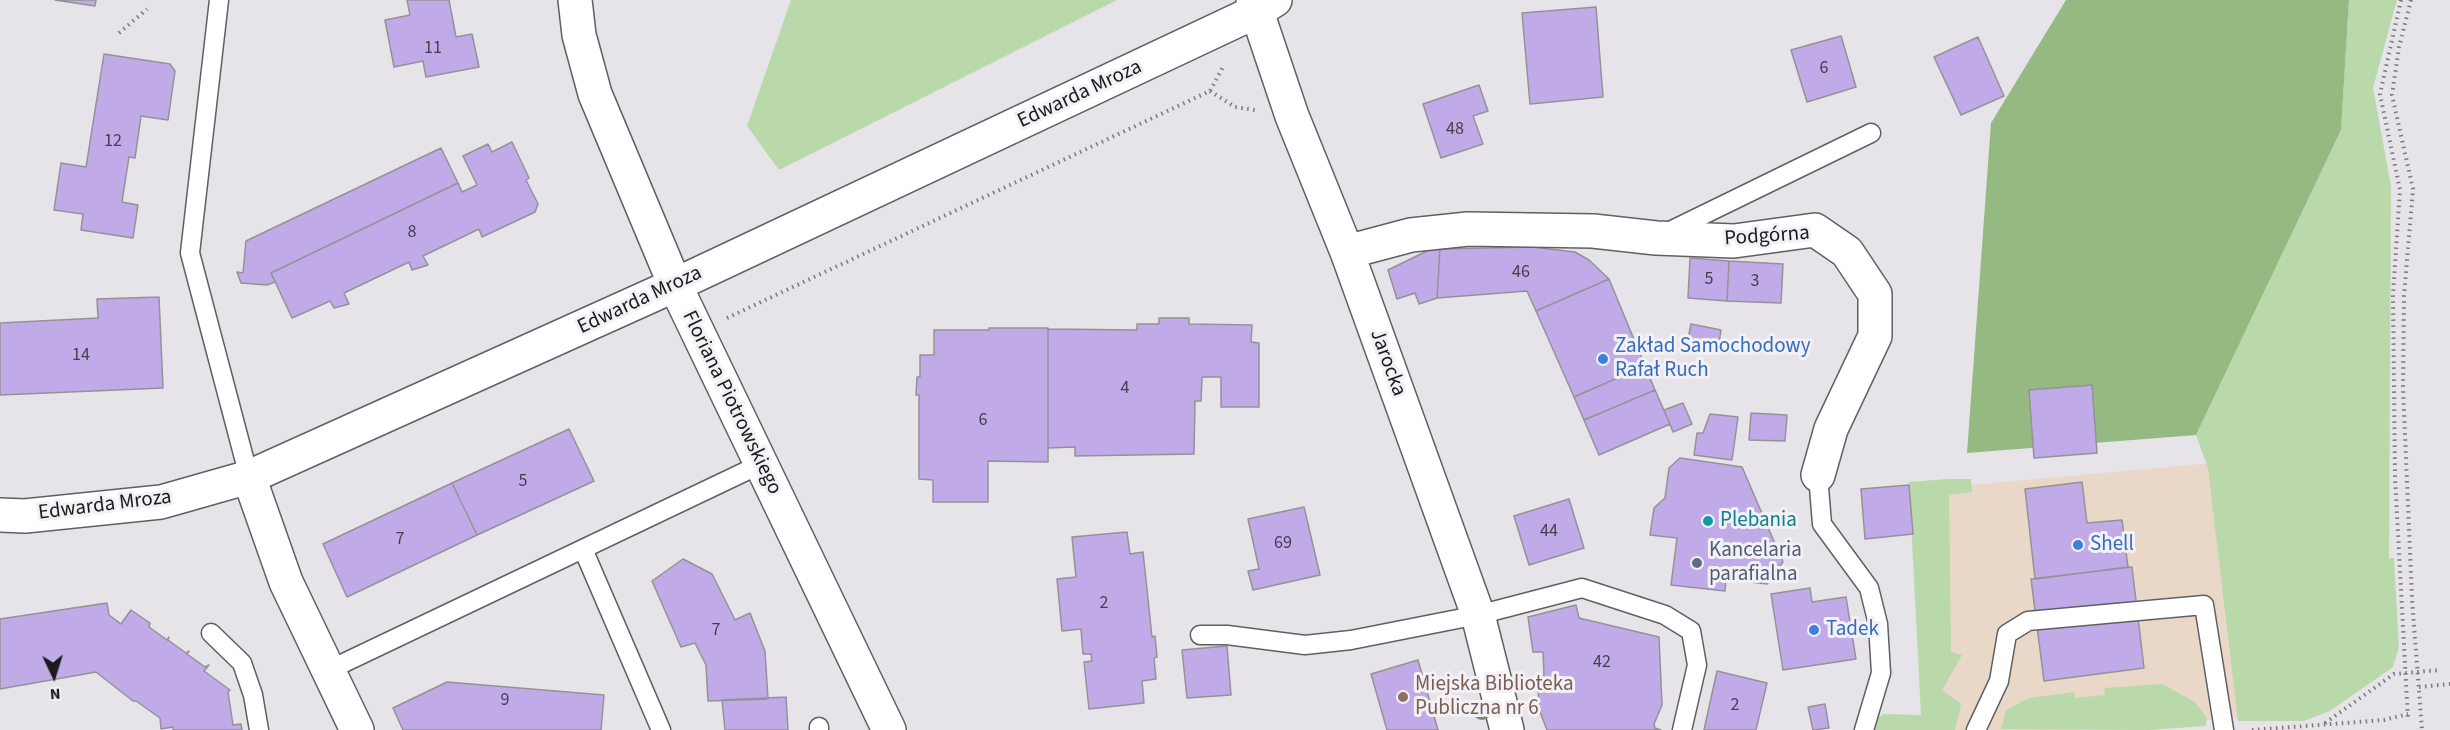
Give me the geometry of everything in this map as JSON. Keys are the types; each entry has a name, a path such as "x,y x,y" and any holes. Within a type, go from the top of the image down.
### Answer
{"street":[{"name":"Floriana Piotrowskiego","path":"575,0 579,34 595,94 675,285 889,730"},
{"name":"Edwarda Mroza","path":"0,515 25,516 161,501 249,477 675,285 1261,4"},
{"name":"Jarocka","path":"1261,4 1292,116 1347,252 1478,615 1508,730"},
{"name":"Podgórna","path":"1347,252 1411,235 1468,229 1593,231 1656,238 1734,241 1815,230 1847,252 1875,294 1875,336 1831,429 1818,475"},
{"path":"249,477 286,582 357,730"}],"lane":[{"path":"219,0 190,253 249,477"},
{"path":"1656,238 1871,133"},
{"path":"329,670 761,464"},
{"name":"Podgórna","path":"1818,475 1822,525 1869,588 1878,624 1881,673 1864,730"},
{"path":"583,549 662,730"},
{"path":"1200,635 1227,635 1305,645 1351,640 1478,615 1582,588 1665,615 1691,632 1698,665 1682,730"},
{"path":"1976,730 2000,681 2007,634 2028,621 2204,605 2224,730"},
{"path":"211,633 242,663 253,695 259,730"}],"path":[{"path":"2401,0 2380,94 2400,190 2393,295 2394,477 2408,720"},
{"path":"2411,0 2399,47 2392,95 2413,189 2404,296 2403,387 2405,480 2422,730"},
{"path":"119,33 147,9"},
{"path":"697,332 1210,91 1227,60"},
{"path":"1210,91 1235,107 1256,110"},
{"path":"2323,725 2394,674 2440,670"},
{"path":"2419,687 2450,684"},
{"path":"2252,730 2384,720 2408,714"}],"shaded area":[{"name":"Shell","path":"2213,463 2244,717 2073,730 1938,730 1927,489"}],"green space":[{"path":"791,0 1117,0 779,170 747,126"},
{"path":"2066,0 2349,0 2341,130 2196,435 1967,453 1991,123"},
{"path":"2349,0 2397,0 2373,88 2391,186 2389,558 2394,558 2399,647 2393,667 2330,711 2304,721 2238,721 2208,468 2196,435 2341,130"},
{"path":"1971,479 1972,492 1949,495 1951,652 1962,655 1942,690 1961,704 1955,730 1874,730 1877,719 1883,714 1921,715 1909,482"},
{"path":"2162,684 2195,702 2207,718 2206,726 2149,730 2001,729 2006,710 2029,698 2074,692 2075,698 2105,695 2104,688"}],"building":[{"path":"55,0 96,0 95,6"},
{"path":"407,0 449,0 456,37 472,34 479,67 426,77 423,61 394,67 385,20 410,15"},
{"path":"1596,7 1603,97 1530,104 1522,13"},
{"path":"1841,36 1856,87 1807,102 1791,50"},
{"path":"1978,37 2004,96 1961,115 1934,57"},
{"path":"104,54 170,64 175,71 168,120 141,116 135,158 129,157 122,202 138,205 133,238 81,230 83,214 54,210 61,163 86,167"},
{"path":"1479,85 1488,111 1473,116 1483,144 1441,158 1423,104"},
{"path":"512,142 538,204 535,212 482,237 479,229 423,256 428,265 412,270 409,262 344,293 349,304 334,308 330,301 292,318 271,273 458,183 462,192 477,185 463,156 488,144 492,152"},
{"path":"441,148 458,183 271,273 275,282 267,285 241,283 237,272 243,273 246,241"},
{"path":"1533,247 1575,252 1589,260 1609,279 1536,311 1527,291 1437,298 1440,249"},
{"path":"1431,249 1440,249 1437,298 1419,304 1415,293 1397,299 1388,270"},
{"path":"1690,258 1729,261 1727,301 1688,298"},
{"path":"1729,261 1783,264 1781,303 1727,301"},
{"path":"1609,279 1645,366 1574,397 1536,311"},
{"path":"159,297 163,388 0,395 0,323 98,318 97,299"},
{"path":"1159,318 1189,318 1189,324 1252,325 1251,342 1259,343 1259,407 1221,407 1221,377 1202,377 1201,401 1195,401 1194,454 1075,456 1075,447 1048,448 1048,329 1137,330 1137,324 1159,324"},
{"path":"1691,324 1721,330 1718,350 1687,344"},
{"path":"989,328 1048,328 1048,462 988,461 988,502 933,502 933,480 919,479 919,395 916,395 917,377 920,377 920,355 934,355 934,330 989,330"},
{"path":"1645,366 1655,390 1584,420 1574,397"},
{"path":"2092,385 2097,453 2034,458 2029,390"},
{"path":"1655,390 1670,424 1599,455 1584,420"},
{"path":"1683,403 1692,424 1673,432 1664,410"},
{"path":"1751,413 1787,415 1785,441 1749,440"},
{"path":"1710,414 1738,417 1732,460 1694,455 1697,433 1703,433"},
{"path":"569,429 594,481 477,535 452,483"},
{"name":"Plebania","path":"1680,458 1742,467 1783,562 1767,584 1726,579 1725,591 1671,585 1677,538 1650,535 1654,508 1665,498 1669,468"},
{"name":"Shell","path":"2082,482 2087,523 2122,520 2128,567 2035,579 2025,489"},
{"path":"452,483 477,535 347,597 323,544"},
{"path":"1909,485 1913,534 1865,539 1861,489"},
{"path":"1569,499 1584,548 1529,565 1514,516"},
{"path":"1304,507 1320,575 1253,590 1248,571 1259,569 1248,519"},
{"path":"1127,532 1130,554 1143,552 1152,637 1155,636 1156,679 1142,681 1144,703 1089,709 1084,662 1092,661 1091,654 1083,654 1081,629 1062,631 1057,579 1076,577 1072,537"},
{"path":"683,559 712,574 735,620 750,613 765,651 768,699 708,701 706,665 695,643 681,647 652,581"},
{"path":"2132,567 2144,668 2044,681 2031,579"},
{"name":"Tadek","path":"1810,588 1812,602 1846,597 1856,659 1783,670 1771,594"},
{"path":"107,603 109,615 121,624 131,610 150,623 149,627 167,640 169,637 168,640 186,653 189,651 187,654 205,667 209,665 204,671 230,690 228,692 233,725 241,724 242,730 173,730 173,727 161,729 160,718 133,701 96,672 0,689 0,619"},
{"path":"1576,605 1579,618 1659,637 1662,705 1654,724 1655,728 1661,730 1547,730 1540,712 1538,690 1544,674 1543,652 1533,652 1528,617"},
{"path":"1227,646 1231,695 1187,698 1182,650"},
{"name":"Miejska Biblioteka Publiczna nr 6","path":"1418,660 1438,730 1387,730 1371,674"},
{"path":"1717,671 1767,683 1756,730 1704,730"},
{"path":"447,682 604,695 601,730 403,730 393,708"},
{"path":"786,697 788,730 725,730 722,700"},
{"path":"1825,704 1829,728 1813,730 1808,707"}],"place":[{"name":"Zakład Samochodowy Rafał Ruch","path":"1603,359"},
{"name":"Plebania","path":"1708,521"},
{"name":"Shell","path":"2078,545"},
{"name":"Kancelaria parafialna","path":"1697,563"},
{"name":"Tadek","path":"1814,630"},
{"name":"Miejska Biblioteka Publiczna nr 6","path":"1403,697"}]}
